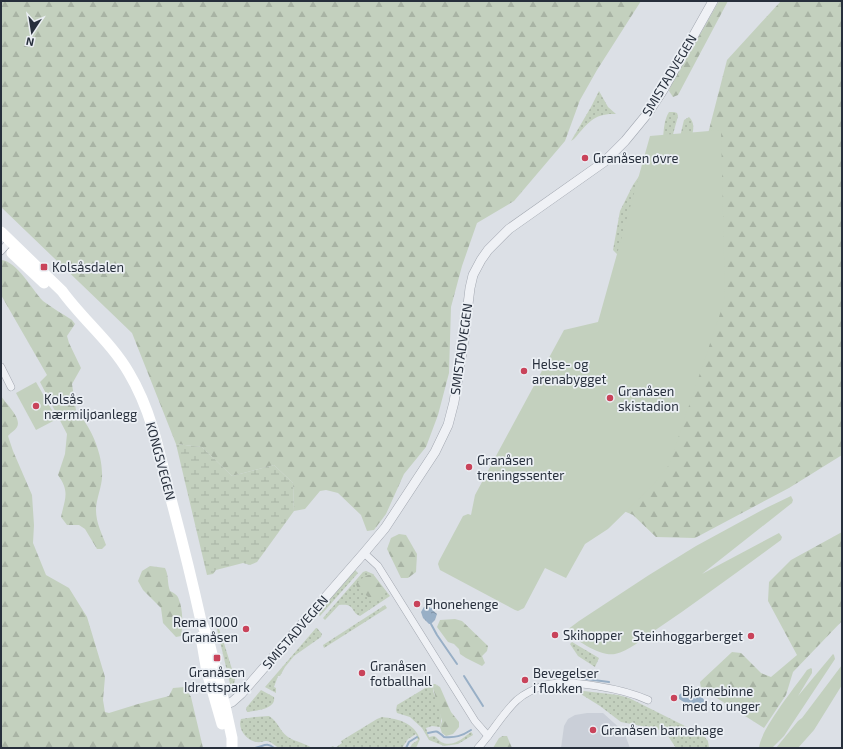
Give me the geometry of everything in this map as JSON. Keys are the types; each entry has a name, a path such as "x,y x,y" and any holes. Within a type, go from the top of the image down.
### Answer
{"main road":[{"name":"KONGSVEGEN","path":"1,232 4,245 62,291 69,301 102,336 129,372 140,393 156,440 201,621 208,638 221,706 232,738 232,747"}],"street":[{"name":"SMISTADVEGEN","path":"221,706 232,702 241,694 364,553 385,528 435,452 448,425 459,376 470,288 473,275 481,260 488,250 510,228 604,162 625,141 648,113 664,90 712,1"},
{"path":"1,367 12,387"},
{"path":"364,553 378,566 475,721 488,736"},
{"path":"478,748 516,701 526,694 547,685 567,684 607,688 627,691 648,700"}],"shaded area":[{"name":"Granåsen barnehage","path":"603,713 624,732 630,748 561,748 564,726 568,719 575,715"}],"green space":[{"path":"1,1 641,1 597,70 580,100 565,141 514,201 477,223 462,266 451,307 449,373 438,415 426,447 404,474 386,514 374,530 367,531 361,515 338,493 326,490 320,491 305,509 294,511 293,483 274,465 232,476 202,447 176,444 132,333 1,207"},
{"path":"719,1 728,1 678,95 673,97 669,91 671,85"},
{"path":"781,1 842,1 842,455 789,488 695,538 656,537 633,515 612,506 727,60"},
{"path":"599,91 608,107 616,114 602,115 592,120 571,141 591,107"},
{"path":"669,112 677,113 678,116 672,138 679,141 684,120 689,117 693,123 693,130 689,145 663,138 665,121"},
{"name":"Granåsen skistadion","path":"721,130 725,299 669,465 654,484 608,529 585,544 566,578 545,568 524,608 518,611 515,610 440,570 438,564 439,561 463,516 468,514 471,515 475,495 564,330 598,322 650,136"},
{"path":"644,169 624,296 598,331 618,255 613,250 620,211 633,185"},
{"path":"1,260 13,265 43,301 72,320 75,324 67,336 81,368 72,384 77,417 82,418 90,430 96,444 102,466 101,487 97,501 96,515 106,545 102,549 97,549 85,529 79,525 67,525 61,517 66,495 62,481 58,475 65,454 67,434 40,382 47,375 1,295"},
{"name":"Kolsås nærmiljøanlegg","path":"36,382 57,419 36,430 16,393"},
{"path":"1,396 13,411 18,423 15,430 8,436 32,495 34,525 33,543 46,575 69,588 87,617 105,677 103,700 105,712 109,713 169,696 173,688 185,687 191,697 203,748 1,748"},
{"path":"176,444 202,447 232,476 274,465 293,483 294,511 257,562 250,565 243,563 216,570 213,574 207,575"},
{"path":"791,496 793,500 792,503 702,574 779,533 782,537 781,540 702,598 630,648 615,654 596,651 576,639 567,630 649,575 696,546"},
{"path":"842,532 842,621 793,672 786,695 764,728 701,688 700,682 732,652 741,653 761,673 771,677 797,655 768,601 769,582 791,560"},
{"path":"399,534 406,535 417,554 416,572 408,578 401,578 387,549 391,538"},
{"path":"150,566 165,568 170,591 176,594 180,604 182,613 181,636 176,637 163,623 161,608 143,590 138,581 142,571"},
{"path":"355,570 358,573 320,616 317,613"},
{"path":"366,571 373,574 390,596 360,616 348,605 339,605 325,620 323,618 363,572"},
{"path":"368,575 373,575 384,590 382,596 374,600 367,596 357,587 356,584"},
{"path":"385,605 387,608 324,648 323,645"},
{"path":"214,616 235,679 234,684 232,685 230,684"},
{"path":"455,619 462,621 488,646 487,651 482,656 485,663 482,666 460,654 459,649 454,644 448,642 437,627 440,620"},
{"path":"316,628 322,634 321,637 294,656 285,667 280,676 278,676 274,687 276,688 276,693 265,687"},
{"path":"572,642 599,658 595,667 578,656 570,644"},
{"path":"833,654 835,659 784,736 772,748 759,748 765,730 807,670 811,668 812,673 798,696"},
{"path":"842,665 842,685 814,730 798,748 776,748 802,718"},
{"path":"432,684 437,685 433,688 433,691 436,697 441,720 440,727 432,726 426,728 429,737 434,736 445,744 450,744 458,742 471,732 473,735 458,744 444,746 429,740 422,728 410,717 397,713 397,705"},
{"path":"437,685 440,687 451,712 459,722 459,727 453,734 446,736 442,733 440,727 442,721 433,688"},
{"path":"261,690 274,697 274,701 265,708 247,712 246,708"},
{"path":"575,690 618,695 629,698 703,735 708,741 709,748 676,748 662,730 621,722"},
{"path":"269,716 288,737 312,748 280,748 268,741 253,741 246,737 240,727 241,719"},
{"path":"382,717 405,723 414,729 420,739 416,748 410,748 412,744 418,740 416,734 408,739 402,748 335,748 342,743 341,741"},
{"path":"507,736 512,748 493,748 499,738"}],"water":[{"path":"428,606 437,614 435,620 431,624 423,618 421,612 424,607"},
{"path":"685,690 691,691 700,696 706,703 704,706 691,705 679,699 679,695"}],"waterway":[{"path":"431,624 457,664"},
{"path":"464,676 483,706"},
{"path":"586,679 609,682"},
{"path":"428,733 437,732 444,737 455,737 471,730"},
{"path":"406,748 409,742 417,737"},
{"path":"255,748 267,745 274,748"}],"place":[{"name":"Granåsen øvre","path":"585,158"},
{"name":"Kolsåsdalen","path":"44,267"},
{"name":"Helse- og arenabygget","path":"524,371"},
{"name":"Granåsen skistadion","path":"610,398"},
{"name":"Kolsås nærmiljøanlegg","path":"36,406"},
{"name":"Granåsen treningssenter","path":"469,467"},
{"name":"Phonehenge","path":"417,604"},
{"name":"Rema 1000 Granåsen","path":"246,629"},
{"name":"Skihopper","path":"555,635"},
{"name":"Steinhoggarberget","path":"751,636"},
{"name":"Granåsen Idrettspark","path":"217,658"},
{"name":"Granåsen fotballhall","path":"362,673"},
{"name":"Bevegelser i flokken","path":"525,680"},
{"name":"Bjørnebinne med to unger","path":"674,698"},
{"name":"Granåsen barnehage","path":"593,730"}]}
